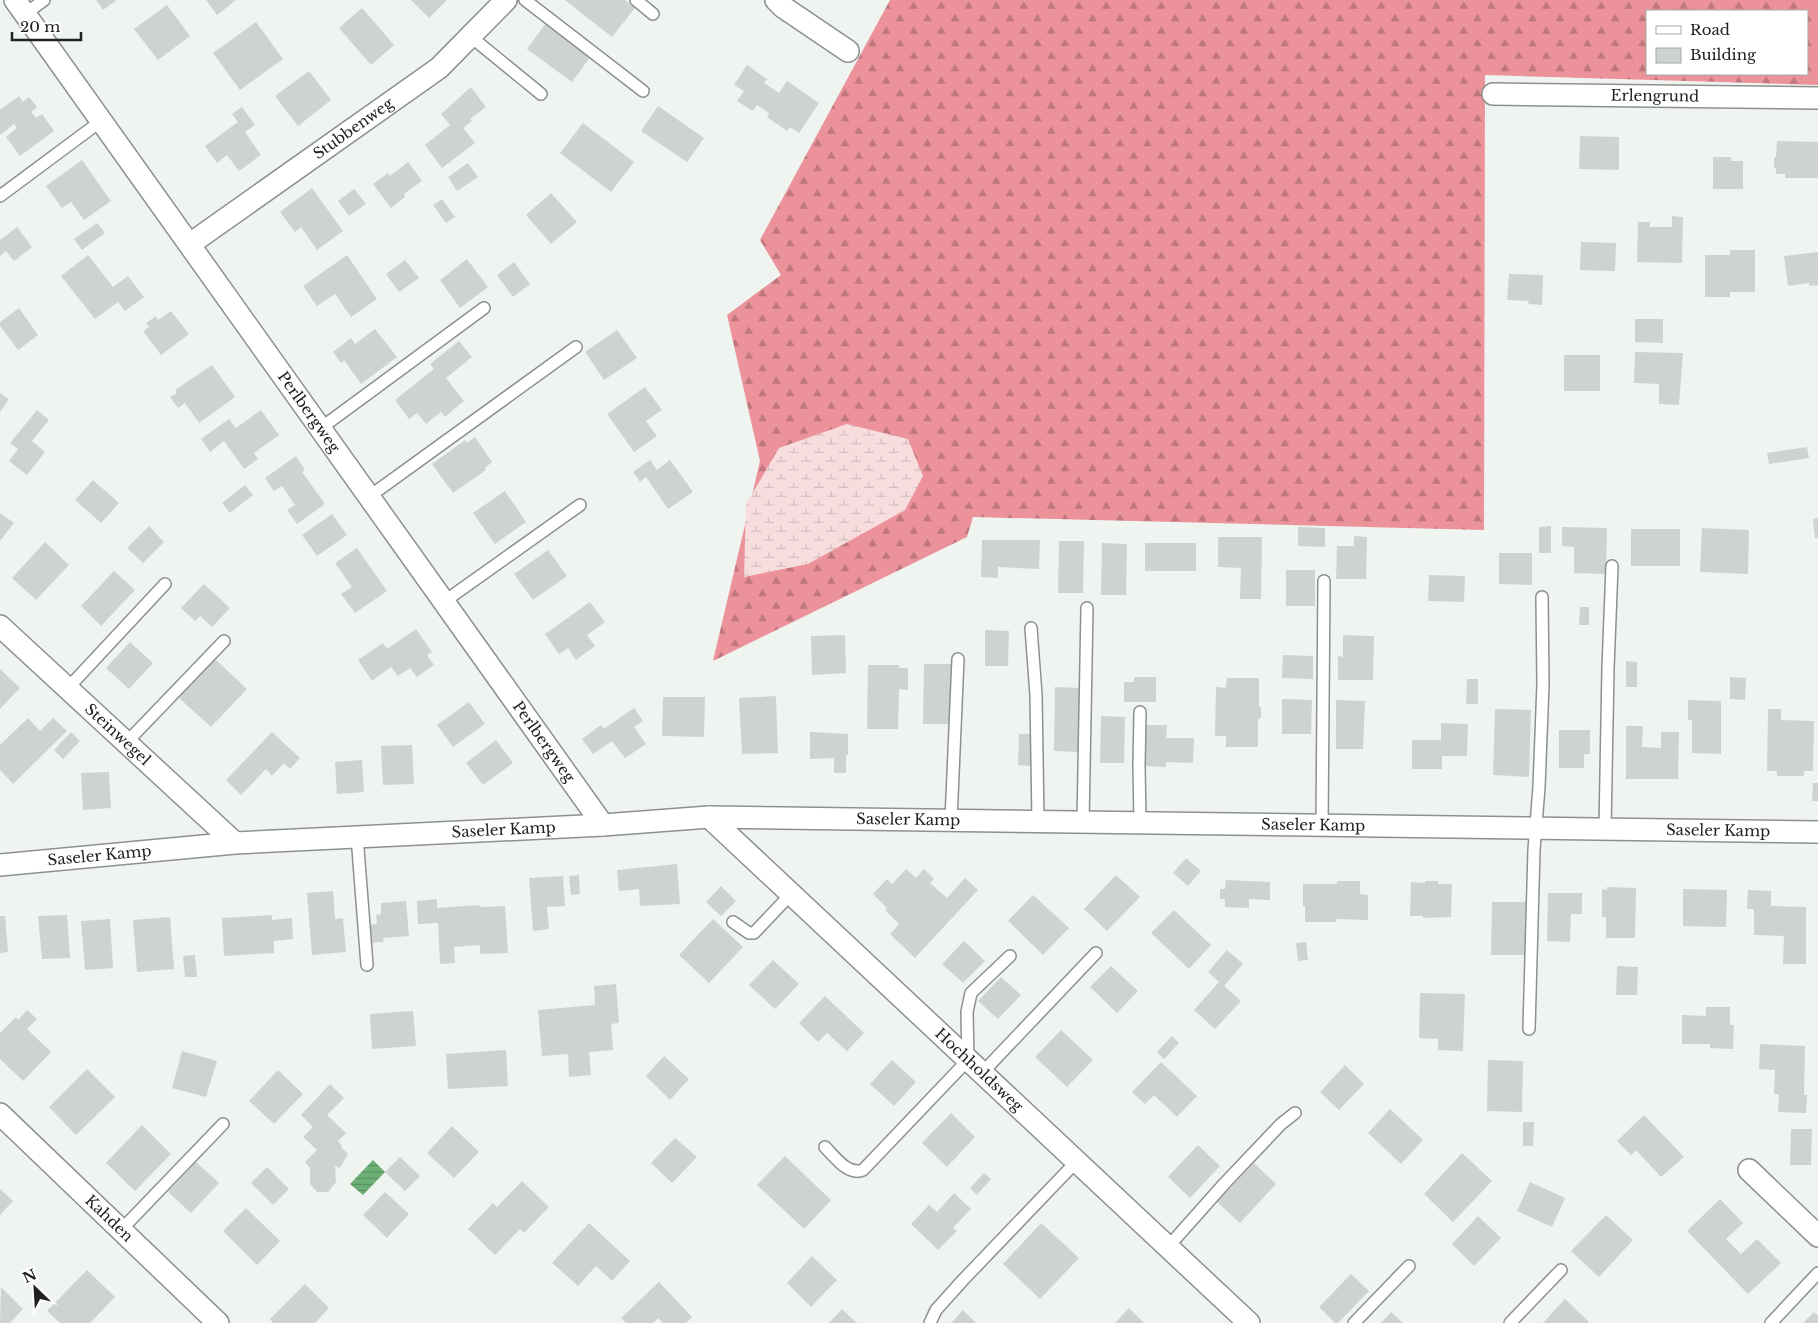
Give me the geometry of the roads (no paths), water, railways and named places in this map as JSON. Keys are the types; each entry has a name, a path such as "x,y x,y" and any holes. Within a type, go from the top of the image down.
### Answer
{"street":[{"name":"Stubbenweg","path":"190,244 438,68 506,0"},
{"path":"776,0 848,51"},
{"name":"Perlbergweg","path":"19,4 603,825"},
{"name":"Erlengrund","path":"1493,94 1818,98"},
{"name":"Steinwegel","path":"0,626 235,843"},
{"name":"Saseler Kamp","path":"0,865 235,843 603,825 709,816 1818,832"},
{"name":"Hochholdsweg","path":"709,816 1249,1323"},
{"name":"Kahden","path":"0,1114 218,1323"},
{"path":"1749,1170 1818,1236"}],"lane":[{"path":"19,4 44,0"},
{"path":"525,0 643,91"},
{"path":"636,0 653,14"},
{"path":"470,36 541,94"},
{"path":"0,196 102,120"},
{"path":"321,428 484,308"},
{"path":"370,496 576,347"},
{"path":"445,602 580,506"},
{"path":"1605,829 1612,566"},
{"path":"1322,825 1324,581"},
{"path":"68,688 165,584"},
{"path":"1529,1029 1534,850 1543,684 1542,597"},
{"path":"1083,822 1087,608"},
{"path":"1031,628 1036,695 1038,821"},
{"path":"126,743 224,641"},
{"path":"951,820 958,659"},
{"path":"1140,712 1140,822"},
{"path":"357,836 367,965"},
{"path":"733,922 749,933 754,933 791,894"},
{"path":"825,1147 849,1170 855,1172 863,1170 1096,953"},
{"path":"975,1067 967,1012 971,993 1010,956"},
{"path":"1168,1247 1229,1178 1281,1124 1295,1113"},
{"path":"121,1230 223,1124"},
{"path":"930,1323 936,1310 963,1280 1076,1162"},
{"path":"1354,1323 1409,1266"},
{"path":"1510,1323 1561,1270"},
{"path":"1771,1323 1818,1273"}]}
